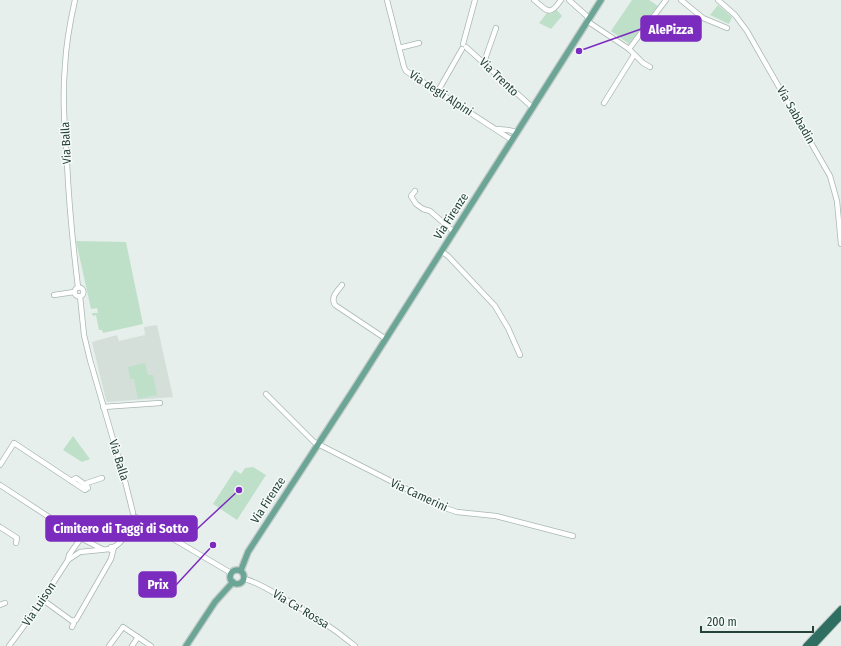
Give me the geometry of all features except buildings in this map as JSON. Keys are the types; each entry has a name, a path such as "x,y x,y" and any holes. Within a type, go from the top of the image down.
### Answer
{"highway":[{"path":"806,646 841,609"},
{"path":"812,646 841,616"}],"main road":[{"name":"Via Firenze","path":"241,570 248,552 386,339 601,0"},
{"path":"236,569 241,570 244,573 245,579 239,584 233,582 230,578 231,573 236,569"},
{"path":"186,646 215,602 233,582"}],"street":[{"name":"Via Balla","path":"75,0 69,30 64,78 68,188 78,287"},
{"name":"Via degli Alpini","path":"389,0 399,48 406,71 512,140"},
{"path":"438,91 464,47 475,0"},
{"path":"534,0 551,11 554,10 561,0"},
{"path":"569,0 588,20 629,49 634,55 650,67"},
{"path":"629,49 666,0"},
{"path":"681,0 703,18 727,28"},
{"name":"Via Sabbadin","path":"718,0 735,15 747,31 830,176 837,201 841,244"},
{"path":"484,62 496,28"},
{"path":"399,48 419,43"},
{"name":"Via Trento","path":"464,47 484,62 532,107"},
{"path":"604,103 634,55"},
{"name":"Via degli Alpini","path":"497,129 516,132"},
{"path":"415,191 411,196 416,204 423,209 430,211 454,232"},
{"path":"441,251 448,256 495,306 508,328 520,355"},
{"path":"342,285 333,297 332,301 335,306 386,339"},
{"path":"54,295 74,292 78,287 81,287 83,291 82,295 80,296 75,295 74,292"},
{"name":"Via Balla","path":"80,296 86,343 134,516"},
{"path":"266,394 312,440 318,444"},
{"path":"103,407 160,403"},
{"path":"0,465 14,442 85,490 88,488 87,483 102,478"},
{"name":"Via Camerini","path":"318,444 382,478 450,510 496,516 573,536"},
{"path":"0,485 89,543 102,549"},
{"path":"72,627 110,559 113,549 124,538 134,516 231,573"},
{"path":"0,527 17,538 16,543"},
{"name":"Via Luison","path":"9,646 43,600 68,560 69,555 82,538"},
{"path":"78,543 76,550 78,553"},
{"path":"89,543 92,546 91,550"},
{"name":"Via Luison","path":"68,560 78,553 91,550 113,549"},
{"name":"Via Ca' Rossa","path":"245,579 263,586 310,613 355,646"},
{"path":"43,600 74,621"},
{"path":"109,646 124,628 151,646"},
{"path":"132,646 138,637"}],"shaded area":[{"path":"157,325 173,397 107,402 92,342 117,335 119,341 145,335 144,327"}],"green space":[{"path":"632,0 649,0 658,6 629,44 611,31"},
{"path":"718,5 732,17 729,24 710,15"},
{"path":"556,9 562,16 551,29 539,23 547,13 552,14"},
{"path":"76,241 126,242 143,324 103,333 102,330 99,330 96,315 93,316 92,313 98,313 97,308 91,309"},
{"path":"145,363 148,375 153,375 157,395 138,399 134,379 130,379 128,367"},
{"path":"73,436 90,459 82,462 63,450"},
{"path":"253,467 266,475 237,520 213,504 235,470 241,474 245,468"}],"place":[{"name":"AlePizza","path":"579,51"},
{"name":"Cimitero di Taggì di Sotto","path":"239,490"},
{"name":"Prix","path":"213,545"}]}
